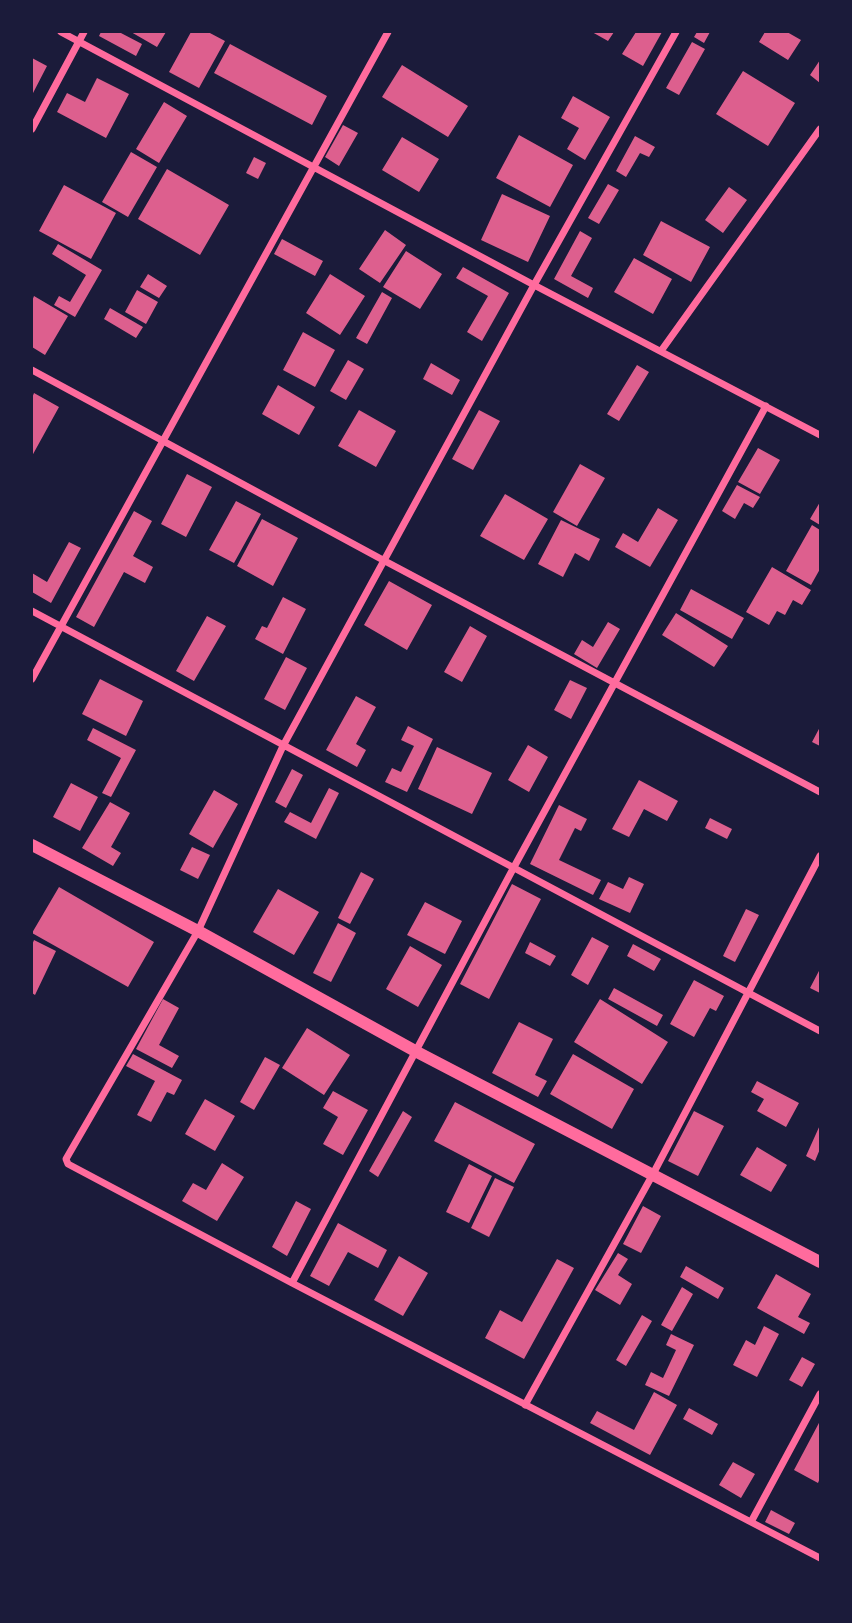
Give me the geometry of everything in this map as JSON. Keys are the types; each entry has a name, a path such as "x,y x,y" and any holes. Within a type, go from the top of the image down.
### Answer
{"street":[{"path":"61,32 821,435"},
{"path":"32,129 84,32"},
{"path":"32,679 388,32"},
{"path":"676,32 383,560 283,746 198,931 67,1162 292,1283 821,1558"},
{"path":"662,351 821,129"},
{"path":"32,370 821,792"},
{"path":"292,1283 514,867 766,406"},
{"path":"32,611 821,1031"},
{"path":"32,845 198,931 417,1052 821,1262"},
{"path":"525,1405 653,1174 821,856"},
{"path":"751,1522 821,1394"}],"building":[{"path":"101,32 119,32 142,44 136,56 99,36"},
{"path":"131,32 166,32 157,47"},
{"path":"191,32 208,32 225,41 199,88 169,72"},
{"path":"592,32 614,32 608,41"},
{"path":"636,32 662,32 643,66 622,54"},
{"path":"697,32 710,32 704,43 694,37"},
{"path":"765,32 787,32 801,40 788,60 759,42"},
{"path":"692,42 705,49 679,95 666,88"},
{"path":"230,44 327,96 312,125 214,73"},
{"path":"32,58 47,66 32,95"},
{"path":"820,60 820,83 810,75"},
{"path":"402,65 468,106 448,137 382,97"},
{"path":"743,71 795,103 768,146 716,114"},
{"path":"97,78 129,94 106,138 57,112 67,93 85,102"},
{"path":"573,96 610,117 585,160 567,149 579,128 561,118"},
{"path":"164,102 187,116 159,163 136,149"},
{"path":"343,125 358,133 339,166 325,157"},
{"path":"519,135 573,165 550,207 496,178"},
{"path":"635,136 655,147 649,157 640,153 626,177 616,171"},
{"path":"402,137 439,159 419,192 382,170"},
{"path":"131,152 157,167 128,217 102,202"},
{"path":"254,157 266,163 258,179 246,173"},
{"path":"167,169 229,205 200,255 138,219"},
{"path":"608,184 619,190 599,224 588,218"},
{"path":"64,185 116,213 91,259 39,231"},
{"path":"729,187 747,200 723,233 705,220"},
{"path":"502,194 550,216 528,262 481,240"},
{"path":"661,221 710,247 691,282 643,255"},
{"path":"385,230 406,245 380,283 359,269"},
{"path":"580,231 592,238 571,276 593,288 588,298 554,279"},
{"path":"282,239 323,261 315,276 274,254"},
{"path":"58,244 102,270 75,317 54,305 59,296 70,302 86,275 52,254"},
{"path":"406,251 442,274 420,309 383,287"},
{"path":"634,258 672,279 653,314 614,292"},
{"path":"463,267 509,293 482,341 467,332 488,296 456,278"},
{"path":"148,274 167,286 159,298 140,287"},
{"path":"330,274 365,296 340,335 306,313"},
{"path":"137,290 158,302 146,324 125,312"},
{"path":"382,292 392,298 367,344 356,338"},
{"path":"34,296 68,316 45,355 32,347"},
{"path":"110,308 143,327 136,338 104,319"},
{"path":"303,332 335,350 315,387 283,370"},
{"path":"348,360 364,369 346,400 330,391"},
{"path":"431,363 460,380 452,395 423,379"},
{"path":"637,365 649,372 619,421 607,414"},
{"path":"278,385 315,407 299,435 262,414"},
{"path":"34,393 59,407 32,456 32,398"},
{"path":"359,410 396,431 376,467 338,446"},
{"path":"479,410 500,421 473,470 452,459"},
{"path":"758,448 780,460 760,494 738,482"},
{"path":"580,464 605,478 577,526 553,512"},
{"path":"187,474 212,487 186,537 161,524"},
{"path":"737,485 760,497 753,508 744,503 735,519 722,511"},
{"path":"505,494 548,519 524,560 480,536"},
{"path":"236,501 261,514 234,563 209,550"},
{"path":"820,502 820,525 810,519"},
{"path":"658,508 678,520 650,567 615,547 623,533 638,542"},
{"path":"134,511 152,521 133,556 153,567 145,583 124,572 94,627 76,617"},
{"path":"262,519 298,538 273,586 237,566"},
{"path":"561,520 600,539 589,561 575,553 563,577 538,564"},
{"path":"812,525 820,530 820,569 811,585 786,571"},
{"path":"69,542 81,548 51,603 32,592 32,573 47,582"},
{"path":"772,567 811,590 802,605 793,600 785,615 777,611 769,625 746,612"},
{"path":"389,581 432,605 407,650 364,625"},
{"path":"691,589 744,618 732,639 680,610"},
{"path":"283,597 306,609 283,654 255,639 262,626 267,628"},
{"path":"676,613 728,646 714,667 662,635"},
{"path":"207,616 226,626 194,681 176,671"},
{"path":"608,622 620,629 597,668 574,654 582,640 593,647"},
{"path":"470,626 487,636 462,682 444,672"},
{"path":"286,657 307,668 285,710 264,699"},
{"path":"100,679 143,701 126,736 82,714"},
{"path":"570,680 587,688 571,719 554,710"},
{"path":"356,696 376,707 356,744 366,750 357,767 326,750"},
{"path":"408,726 433,739 407,792 385,782 392,768 401,772 414,746 401,740"},
{"path":"820,727 820,746 812,742"},
{"path":"93,728 136,750 111,797 102,793 121,758 87,740"},
{"path":"528,745 548,757 529,792 508,780"},
{"path":"437,747 492,773 472,814 418,789"},
{"path":"292,769 303,775 286,808 275,802"},
{"path":"639,780 678,801 667,821 644,809 629,837 612,829"},
{"path":"71,783 98,797 80,831 53,817"},
{"path":"329,788 339,793 316,839 284,822 290,812 311,823"},
{"path":"214,790 238,804 213,848 189,834"},
{"path":"110,802 130,813 111,847 121,853 113,866 82,848"},
{"path":"559,805 587,819 581,831 575,828 559,860 601,880 593,895 530,864"},
{"path":"710,818 732,829 727,839 705,828"},
{"path":"192,847 210,855 198,879 180,870"},
{"path":"361,872 374,879 350,924 338,918"},
{"path":"629,877 644,884 630,913 599,899 608,882 623,889"},
{"path":"512,884 541,899 489,999 460,984"},
{"path":"59,887 154,942 128,987 32,933"},
{"path":"278,889 319,912 294,955 253,932"},
{"path":"425,902 462,921 445,954 407,935"},
{"path":"746,909 759,915 735,962 723,956"},
{"path":"338,923 356,933 331,982 313,973"},
{"path":"592,937 609,946 588,985 571,975"},
{"path":"34,940 56,951 35,995 32,993"},
{"path":"530,942 556,956 550,966 525,953"},
{"path":"633,944 661,959 654,971 627,956"},
{"path":"410,946 442,965 418,1007 386,989"},
{"path":"820,969 820,993 810,988"},
{"path":"694,980 724,996 716,1011 710,1008 694,1037 670,1024"},
{"path":"614,988 663,1015 657,1026 608,999"},
{"path":"163,999 179,1008 159,1045 179,1056 172,1068 136,1049"},
{"path":"600,999 668,1042 642,1084 574,1042"},
{"path":"519,1022 553,1039 535,1075 547,1081 538,1097 492,1073"},
{"path":"307,1028 350,1055 324,1095 282,1068"},
{"path":"133,1054 182,1080 174,1095 167,1092 151,1122 137,1115 155,1081 126,1066"},
{"path":"573,1054 634,1089 612,1129 550,1094"},
{"path":"265,1057 280,1065 254,1110 240,1102"},
{"path":"757,1081 799,1103 786,1127 757,1111 764,1099 751,1092"},
{"path":"333,1091 368,1110 343,1155 323,1144 338,1117 323,1108"},
{"path":"205,1099 235,1116 215,1151 185,1134"},
{"path":"455,1102 535,1144 514,1183 434,1141"},
{"path":"403,1111 412,1117 378,1177 369,1171"},
{"path":"694,1111 724,1126 698,1176 668,1161"},
{"path":"820,1125 820,1149 815,1161 806,1156"},
{"path":"757,1147 787,1165 771,1192 740,1175"},
{"path":"222,1163 244,1177 217,1221 182,1201 193,1183 206,1190"},
{"path":"469,1164 492,1176 469,1223 446,1212"},
{"path":"495,1178 514,1187 489,1237 471,1228"},
{"path":"296,1201 311,1209 287,1256 272,1247"},
{"path":"643,1206 661,1216 641,1253 623,1244"},
{"path":"338,1223 387,1250 378,1268 348,1252 329,1286 310,1276"},
{"path":"618,1253 628,1259 618,1275 632,1284 620,1305 595,1290"},
{"path":"399,1256 428,1273 403,1316 374,1300"},
{"path":"557,1259 574,1268 524,1359 485,1338 500,1310 522,1322"},
{"path":"686,1266 724,1288 718,1299 680,1277"},
{"path":"776,1274 811,1294 798,1317 810,1323 804,1334 757,1308"},
{"path":"682,1287 693,1294 672,1331 661,1325"},
{"path":"642,1315 652,1321 626,1366 616,1360"},
{"path":"764,1326 779,1334 757,1377 733,1365 746,1340 755,1345"},
{"path":"671,1334 694,1345 669,1396 645,1385 651,1372 663,1378 676,1350 666,1345"},
{"path":"802,1357 815,1364 802,1387 789,1380"},
{"path":"654,1392 677,1405 650,1455 590,1423 597,1411 634,1430"},
{"path":"689,1408 718,1424 712,1435 683,1419"},
{"path":"820,1421 820,1478 818,1483 794,1470"},
{"path":"733,1462 755,1474 741,1498 719,1485"},
{"path":"771,1510 795,1523 789,1534 765,1522"}]}
